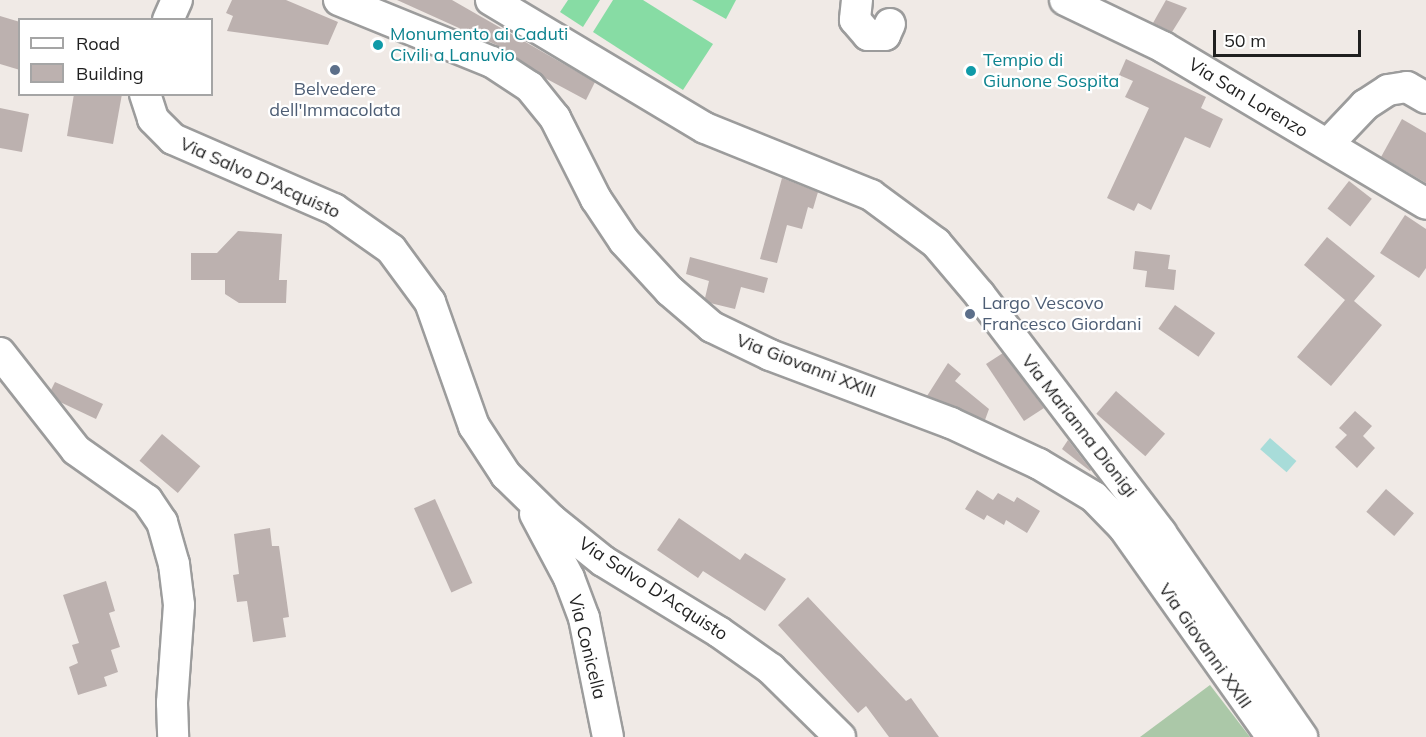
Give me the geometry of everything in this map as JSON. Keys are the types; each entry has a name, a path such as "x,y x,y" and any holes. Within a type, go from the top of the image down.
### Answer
{"street":[{"path":"169,18 177,0"},
{"name":"Via Giovanni XXIII","path":"339,0 373,6 492,62 530,87 555,118 592,194 617,232 661,283 705,322 770,355 951,423 1039,464 1094,496 1124,528 1272,737"},
{"name":"Via Marianna Dionigi","path":"491,0 705,128 876,198 936,243 980,294 1161,532 1302,737"},
{"path":"857,0 855,20 868,35 885,35 890,24"},
{"name":"Via San Lorenzo","path":"1065,0 1139,34 1426,204"},
{"path":"1328,144 1356,113 1388,90 1407,87 1426,98"},
{"name":"Via Salvo D'Acquisto","path":"146,96 153,119 172,139 334,209 374,234 399,256 430,302 478,436 495,462 525,495 608,565 719,632 771,669 840,737"},
{"path":"0,353 76,450 147,500 162,522 174,564 179,605 172,703 173,737"},
{"name":"Via Conicella","path":"525,495 579,604 608,737"}],"green space":[{"path":"568,0 600,0 583,27 560,12"},
{"path":"613,0 643,0 713,44 683,90 593,32"},
{"path":"692,0 736,0 726,19"},
{"path":"1210,685 1250,737 1140,737"}],"water":[{"path":"1270,438 1296,461 1287,472 1260,449"}],"building":[{"path":"232,0 286,0 338,22 328,45 227,31 233,16 226,13"},
{"path":"397,0 452,0 595,82 586,100 545,78 501,47"},
{"path":"1166,0 1187,8 1172,32 1153,23"},
{"path":"0,16 18,21 18,69 0,64"},
{"path":"1126,59 1206,97 1201,108 1223,119 1210,148 1185,137 1151,210 1138,203 1134,211 1107,198 1149,108 1125,97 1133,81 1119,75"},
{"path":"74,96 122,96 113,144 67,136"},
{"path":"0,108 29,114 22,152 0,148"},
{"path":"1402,119 1426,133 1426,183 1381,157"},
{"path":"782,178 818,192 813,209 808,207 802,229 787,225 777,263 760,259"},
{"path":"1349,181 1372,199 1350,226 1327,209"},
{"path":"1405,215 1426,229 1426,268 1419,278 1380,253"},
{"path":"238,231 282,234 279,280 287,280 286,303 239,303 225,294 225,280 191,280 191,253 217,253"},
{"path":"1327,237 1375,276 1354,301 1382,325 1331,386 1297,357 1345,300 1304,265"},
{"path":"1135,251 1170,255 1168,269 1176,270 1174,290 1145,287 1147,271 1133,269"},
{"path":"690,257 768,278 764,293 741,287 735,309 710,303 705,298 709,281 686,274"},
{"path":"1175,305 1215,333 1199,357 1158,329"},
{"path":"1003,353 1044,408 1024,421 986,364"},
{"path":"948,363 961,374 955,381 989,409 985,420 927,396"},
{"path":"55,382 103,404 96,419 60,402 51,390"},
{"path":"1116,391 1165,434 1145,456 1096,414"},
{"path":"1355,411 1372,426 1363,436 1375,448 1357,468 1335,447 1347,435 1339,428"},
{"path":"162,434 200,466 178,493 140,461"},
{"path":"1068,440 1091,470 1090,471 1062,449"},
{"path":"1386,489 1414,513 1394,536 1366,512"},
{"path":"977,490 993,500 998,493 1014,502 1017,497 1040,511 1027,533 1006,520 1004,525 987,515 984,520 965,509"},
{"path":"435,499 472,583 451,592 414,508"},
{"path":"679,518 740,560 745,553 786,579 765,611 703,571 698,578 657,550"},
{"path":"270,528 272,546 279,546 289,617 283,618 286,637 253,642 247,601 237,602 233,575 239,574 234,534"},
{"path":"106,581 115,611 109,613 120,647 111,650 118,672 104,677 107,686 78,695 69,667 78,663 72,645 79,643 63,595"},
{"path":"808,597 906,701 911,698 939,737 889,737 866,706 858,713 778,625"}],"place":[{"name":"Monumento ai Caduti Civili a Lanuvio","path":"378,45"},
{"name":"Belvedere dell'Immacolata","path":"335,70"},
{"name":"Tempio di Giunone Sospita","path":"971,71"},
{"name":"Largo Vescovo Francesco Giordani","path":"970,314"}]}
